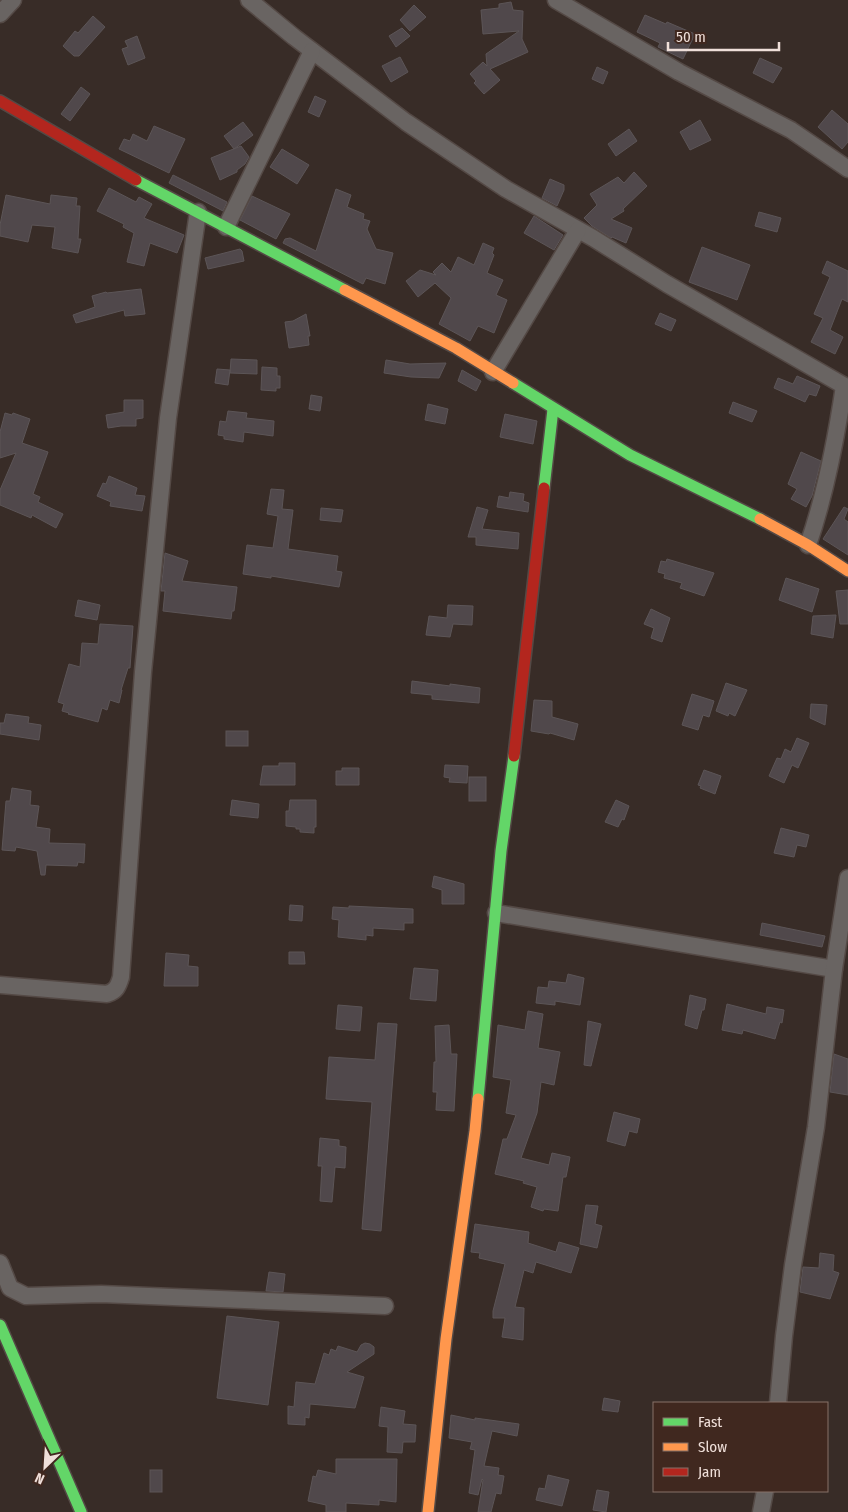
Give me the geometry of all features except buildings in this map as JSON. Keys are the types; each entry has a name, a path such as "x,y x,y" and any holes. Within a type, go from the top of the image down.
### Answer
{"street":[{"path":"0,14 13,0"},
{"path":"249,0 312,51 406,122 506,189 846,387 818,515 808,545"},
{"path":"556,0 679,72 791,130 848,169"},
{"path":"226,227 312,51"},
{"path":"0,101 116,170 456,348 630,455 763,521 808,545 848,571"},
{"path":"0,985 107,994 114,992 121,978 143,672 168,418 198,212"},
{"path":"493,372 578,230"},
{"path":"428,1512 446,1339 476,1131 501,852 519,722 553,409"},
{"path":"778,1402 793,1265 816,1127 834,969 848,878"},
{"path":"496,913 834,969"},
{"path":"0,1263 10,1288 26,1296 101,1294 385,1306"},
{"path":"0,1325 81,1512"},
{"path":"762,1512 765,1492"}],"traffic: fast":[{"path":"136,180 345,290"},
{"path":"513,383 630,455 760,519"},
{"path":"544,488 553,409"},
{"path":"478,1099 501,851 514,756"},
{"path":"0,1325 81,1512"}],"traffic: slow":[{"path":"345,290 456,348 513,383"},
{"path":"760,519 808,545 848,571"},
{"path":"428,1512 446,1339 478,1099"}],"traffic: jam":[{"path":"0,101 136,180"},
{"path":"514,756 544,488"}]}
